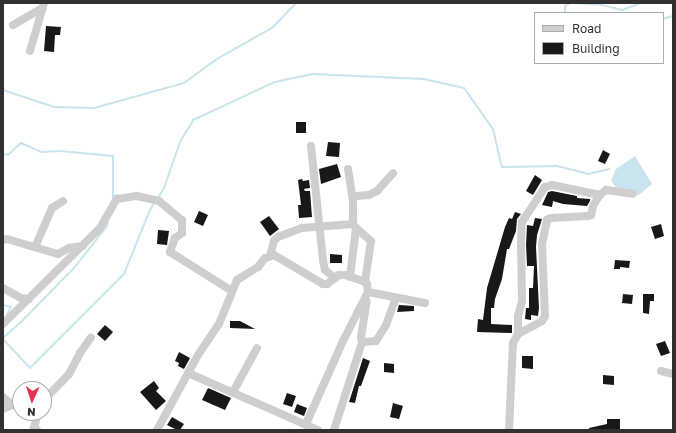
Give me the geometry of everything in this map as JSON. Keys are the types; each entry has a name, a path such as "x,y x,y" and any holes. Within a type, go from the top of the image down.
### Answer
{"street":[{"path":"13,25 43,6"},
{"path":"30,51 43,6"},
{"path":"311,146 325,270 335,278"},
{"path":"348,168 353,199 354,226 350,277"},
{"path":"353,199 356,196 369,195 377,191 393,174"},
{"path":"509,430 513,343 518,334 518,316 522,301 522,222 545,187 552,184 600,195"},
{"path":"518,334 542,321 545,316 542,244 547,220 551,218 591,215 593,206 600,195 606,190 633,194"},
{"path":"3,324 30,299 100,228 117,200 137,196 159,201 182,220 182,233 175,238 170,252 232,291"},
{"path":"35,247 52,208 63,201"},
{"path":"270,256 274,242 278,237 302,228 319,226 354,226 371,241 365,282"},
{"path":"3,240 7,239 58,254 69,248 83,246"},
{"path":"157,430 188,373 218,324 237,280 258,267 265,258 270,256 281,258 323,284 327,284 339,275 350,277 368,284 362,326 362,342 334,430"},
{"path":"3,288 21,298 30,299"},
{"path":"368,292 425,303"},
{"path":"306,424 343,341 368,292"},
{"path":"362,342 376,341 386,325 396,298"},
{"path":"52,392 69,374 80,353 92,337"},
{"path":"233,392 257,348"},
{"path":"661,371 673,374"},
{"path":"188,373 318,430"},
{"path":"3,397 12,405 3,409"}],"water":[{"path":"635,156 652,184 639,195 624,197 611,181 616,169"}],"building":[{"path":"46,26 61,27 60,35 55,35 54,52 44,51"},
{"path":"296,122 306,122 306,133 296,133"},
{"path":"328,142 340,143 339,157 326,156"},
{"path":"603,150 610,154 605,164 598,161"},
{"path":"337,164 341,177 321,184 319,169"},
{"path":"535,175 542,180 533,195 526,191"},
{"path":"302,179 303,181 309,180 310,188 304,189 305,191 310,191 312,217 299,218 298,205 301,205 298,180"},
{"path":"552,191 577,196 577,198 590,199 590,201 587,206 563,204 553,201 552,207 542,205 548,192"},
{"path":"199,211 208,215 203,226 194,222"},
{"path":"515,212 521,214 517,219 516,231 509,249 507,249 502,279 495,299 494,308 491,308 491,324 512,325 512,333 477,332 478,319 483,320 487,288 505,227 509,218 512,219"},
{"path":"269,216 279,229 270,236 260,222"},
{"path":"535,218 542,219 537,235 536,247 539,308 538,316 531,315 531,320 525,319 526,308 529,308 529,288 533,288 534,266 527,266 526,245 527,225 533,226"},
{"path":"661,224 664,236 655,239 651,227"},
{"path":"158,230 169,231 167,245 157,244"},
{"path":"330,254 342,255 342,263 330,263"},
{"path":"615,260 630,261 629,268 620,267 620,269 614,269"},
{"path":"623,294 633,295 632,304 622,303"},
{"path":"643,294 654,294 654,301 650,301 649,314 643,313"},
{"path":"399,305 414,306 414,311 397,312"},
{"path":"230,321 240,321 255,329 230,328"},
{"path":"105,325 113,332 105,341 97,334"},
{"path":"665,341 670,353 661,356 656,344"},
{"path":"179,352 190,358 184,369 178,366 179,363 175,361"},
{"path":"522,356 533,356 533,369 522,368"},
{"path":"363,358 370,361 361,386 359,386 355,403 349,402"},
{"path":"384,363 394,364 394,373 384,372"},
{"path":"603,375 614,376 614,385 603,384"},
{"path":"154,381 159,388 156,391 166,401 156,410 140,392"},
{"path":"208,388 231,398 225,410 202,400"},
{"path":"287,393 296,396 292,407 283,404"},
{"path":"393,403 403,406 399,419 390,417"},
{"path":"297,404 307,408 304,416 294,412"},
{"path":"172,417 184,424 180,430 167,425"},
{"path":"607,419 620,419 620,430 589,430 589,428 607,424"}],"waterway":[{"path":"3,90 54,107 94,108 184,83 217,59 273,27 296,3"},
{"path":"565,12 565,6 570,3"},
{"path":"576,3 602,5 622,10 641,3"},
{"path":"664,19 673,16"},
{"path":"158,198 164,188 180,142 193,120 275,82 312,74 424,79 464,88 493,129 502,167 557,166 588,174 609,169"},
{"path":"3,155 9,154 21,143 41,152 60,151 113,156 113,199"},
{"path":"3,339 30,368 124,274 154,203"},
{"path":"3,338 21,322 74,268 107,226 108,222"},
{"path":"3,305 11,307 7,315"}]}
